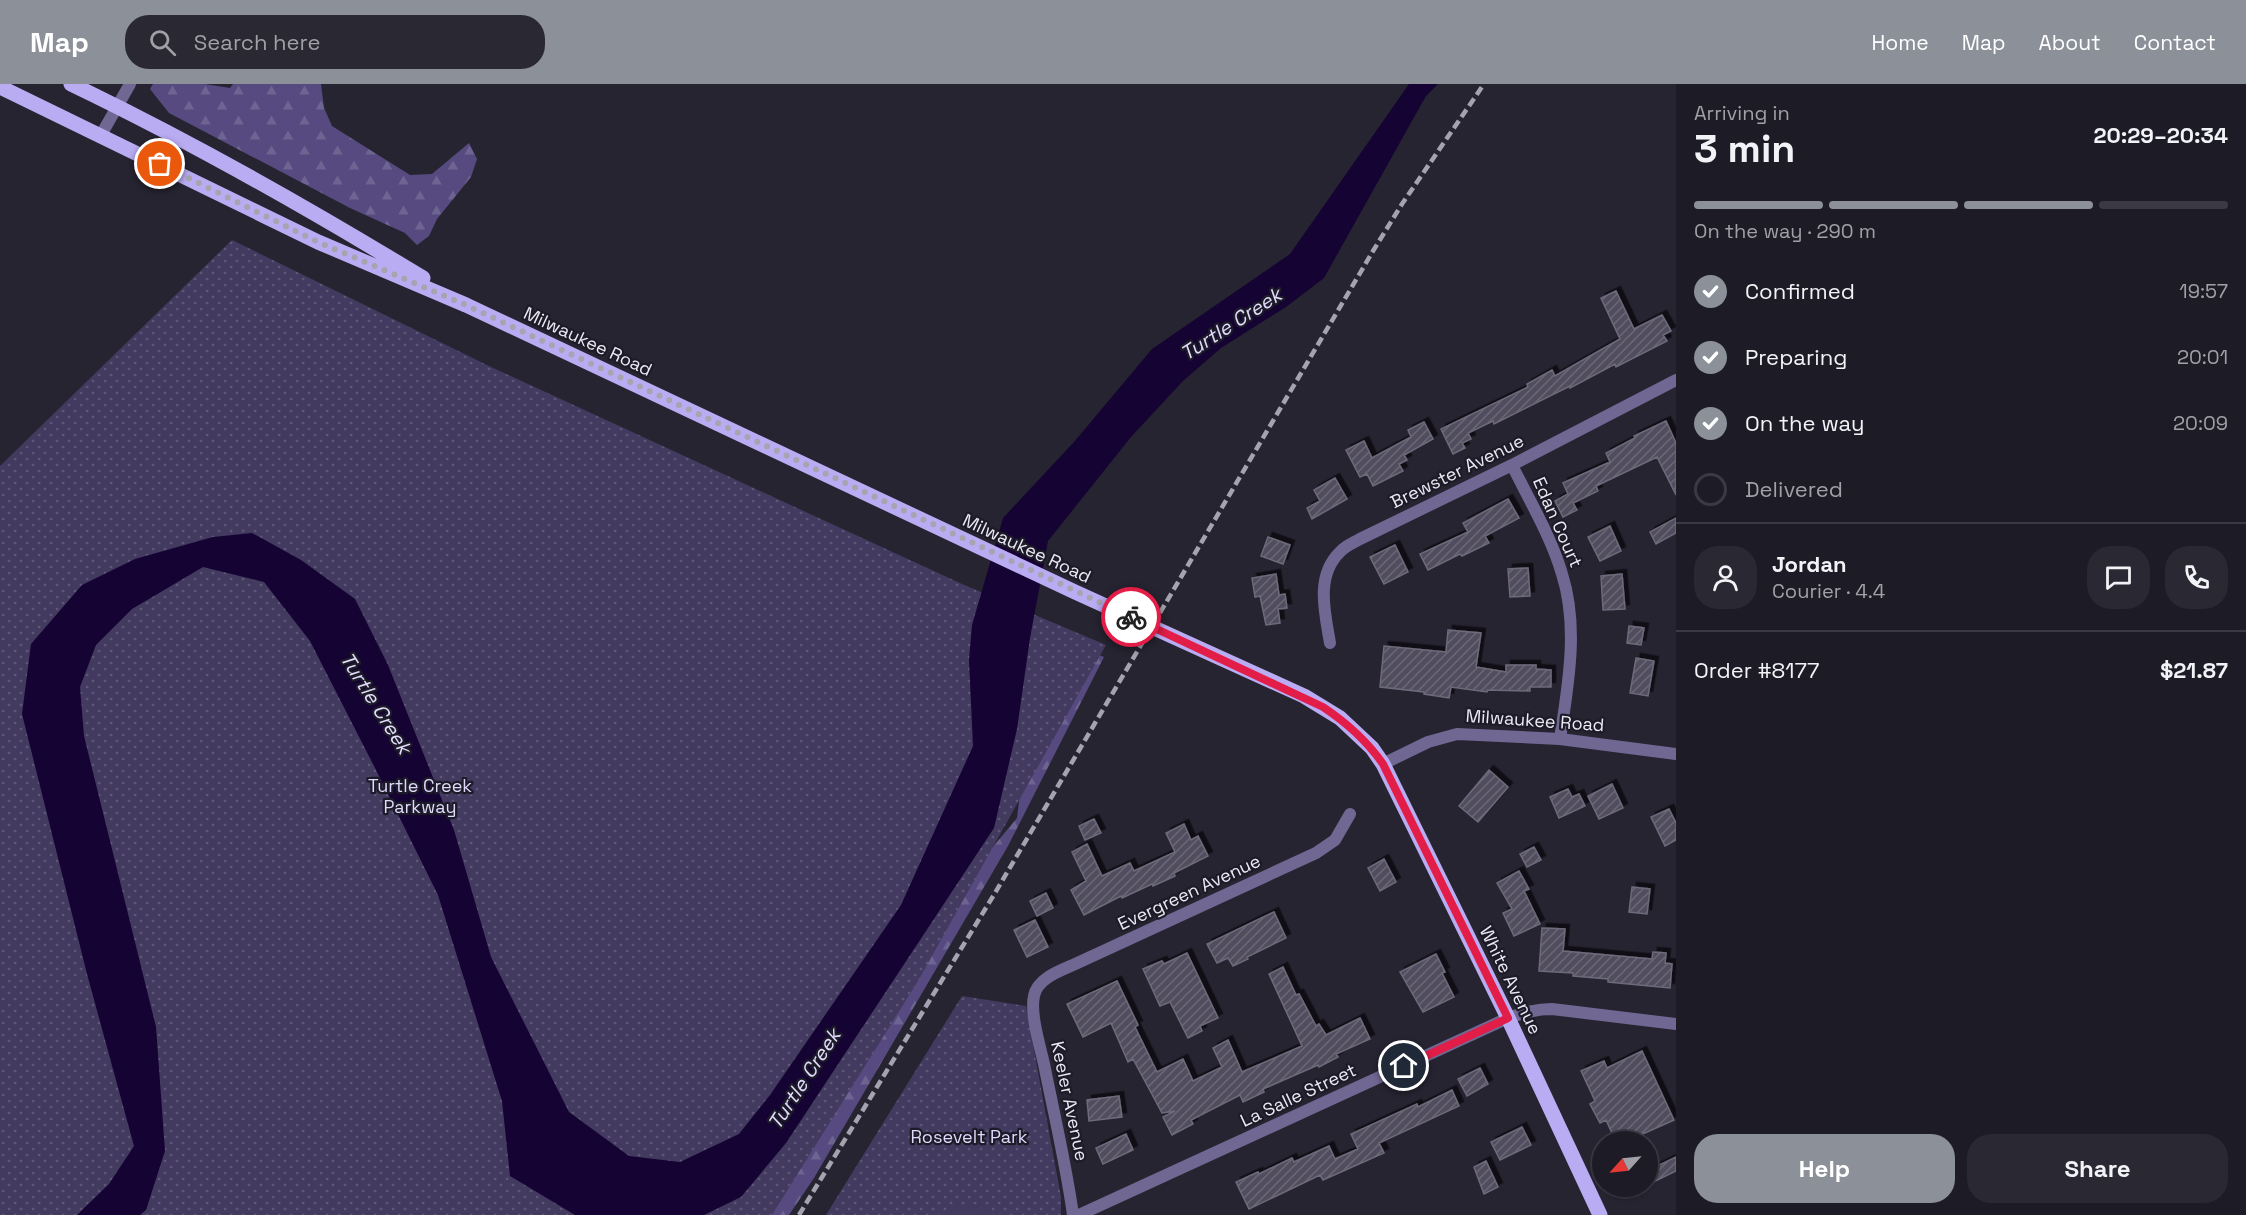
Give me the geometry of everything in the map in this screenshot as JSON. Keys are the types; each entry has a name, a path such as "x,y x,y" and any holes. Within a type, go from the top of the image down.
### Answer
{"main road":[{"name":"Milwaukee Road","path":"71,84 117,106 329,221 466,305"},
{"name":"Milwaukee Road","path":"0,87 318,242 466,305 1323,707 1341,718 1359,735 1383,764"},
{"name":"White Avenue","path":"1383,764 1508,1018 1600,1215"}],"street":[{"path":"101,135 130,84"},
{"name":"Brewster Avenue","path":"1330,643 1323,600 1325,573 1340,552 1360,539 1512,465 1676,380"},
{"name":"Edan Court","path":"1512,465 1555,554 1567,593 1570,638 1568,691 1560,739"},
{"name":"Milwaukee Road","path":"1383,764 1428,742 1456,734 1560,739 1676,754"},
{"name":"Evergreen Avenue","path":"1034,994 1050,976 1316,853 1335,840 1350,814"},
{"name":"Keeler Avenue","path":"1034,994 1033,1007 1039,1042 1073,1215"},
{"name":"La Salle Street","path":"1079,1215 1508,1018 1537,1009 1552,1009 1676,1024"}],"green space":[{"path":"153,84 205,84 230,88 233,84 321,84 324,108 332,126 410,175 432,174 469,143 477,159 471,177 437,219 429,236 417,245 405,233 350,208 169,113 150,89"},
{"name":"Turtle Creek Parkway","path":"232,240 491,367 962,584 1106,645 918,981 772,1215 0,1215 0,466"},
{"path":"1040,631 1104,657 1008,846 814,1178 789,1215 737,1215 961,885 1017,818"},
{"name":"Rosevelt Park","path":"962,996 1026,1006 1061,1197 1061,1215 826,1215"},
{"path":"951,1206 983,1208 1001,1215 938,1215"}],"water":[{"name":"Turtle Creek","path":"1409,84 1438,84 1426,96 1324,278 1286,307 1221,348 1183,381 1131,437 1048,541 1030,638 1017,729 994,828 786,1143 741,1197 704,1215 575,1215 510,1176 502,1101 438,895 310,641 264,582 203,567 132,609 96,645 80,687 84,736 156,1027 165,1151 146,1210 140,1215 77,1215 109,1184 134,1146 87,974 22,714 31,644 82,585 135,559 213,537 252,533 301,560 355,599 388,665 454,830 491,957 569,1112 629,1156 680,1162 739,1134 770,1095 901,905 973,746 969,660 972,625 1003,518 1074,442 1152,349 1290,254"}],"building":[{"path":"1616,291 1634,329 1662,315 1671,331 1663,335 1667,341 1494,424 1493,421 1468,433 1471,439 1462,443 1465,448 1453,454 1441,429 1528,387 1527,384 1552,370 1555,376 1620,339 1601,298"},
{"path":"1666,421 1676,443 1676,495 1657,457 1596,486 1598,491 1573,503 1577,510 1563,517 1555,501 1568,494 1563,483 1610,462 1606,453 1635,438 1634,436"},
{"path":"1424,422 1433,439 1404,455 1407,460 1399,464 1403,471 1373,486 1367,474 1360,477 1346,450 1364,441 1372,458 1411,437 1408,430"},
{"path":"1335,478 1347,499 1312,519 1307,508 1320,501 1314,490"},
{"path":"1508,499 1519,518 1485,536 1489,543 1428,570 1420,554 1468,532 1463,523"},
{"path":"1676,518 1676,533 1656,544 1650,532"},
{"path":"1610,526 1621,551 1600,561 1588,537"},
{"path":"1268,537 1290,545 1283,564 1261,556"},
{"path":"1395,545 1408,572 1384,584 1370,557"},
{"path":"1528,568 1530,596 1510,597 1508,569"},
{"path":"1276,574 1279,595 1285,594 1287,608 1278,609 1280,623 1266,625 1260,596 1255,597 1252,578"},
{"path":"1622,574 1625,609 1603,610 1601,576"},
{"path":"1629,626 1644,628 1641,645 1627,643"},
{"path":"1448,630 1481,633 1476,667 1506,672 1506,665 1536,665 1536,669 1551,670 1551,687 1530,687 1530,691 1487,690 1487,692 1451,687 1449,698 1424,694 1424,692 1380,687 1384,646 1446,652"},
{"path":"1636,658 1654,661 1648,696 1630,693"},
{"path":"1489,770 1508,787 1478,822 1459,806"},
{"path":"1612,784 1623,808 1599,819 1588,796"},
{"path":"1568,789 1572,797 1579,794 1585,806 1559,818 1550,797"},
{"path":"1669,809 1676,823 1676,840 1665,846 1651,817"},
{"path":"1094,819 1101,833 1085,840 1079,826"},
{"path":"1184,824 1191,840 1198,836 1208,856 1174,873 1175,876 1122,898 1121,896 1084,915 1071,890 1086,881 1072,852 1087,844 1102,876 1130,863 1134,871 1175,852 1166,833"},
{"path":"1534,847 1541,860 1527,867 1520,854"},
{"path":"1384,859 1396,882 1380,891 1368,868"},
{"path":"1519,871 1529,889 1524,891 1540,924 1514,936 1503,913 1512,909 1497,883"},
{"path":"1632,887 1650,889 1647,914 1629,912"},
{"path":"1046,893 1053,908 1037,916 1030,901"},
{"path":"1274,912 1286,938 1233,966 1228,958 1217,963 1207,944"},
{"path":"1035,920 1048,947 1027,957 1014,930"},
{"path":"1542,928 1565,929 1563,951 1652,959 1653,952 1666,953 1665,963 1672,964 1670,988 1608,982 1608,979 1573,976 1573,973 1539,971"},
{"path":"1187,953 1218,1018 1200,1026 1202,1031 1188,1038 1170,1002 1160,1006 1143,969 1162,961 1164,964"},
{"path":"1436,954 1445,972 1442,973 1454,997 1423,1012 1400,972"},
{"path":"1283,967 1296,995 1299,994 1316,1026 1319,1024 1326,1035 1360,1018 1370,1039 1336,1054 1338,1057 1319,1067 1318,1065 1263,1089 1264,1092 1243,1102 1240,1095 1191,1120 1193,1124 1172,1135 1163,1117 1175,1111 1162,1113 1133,1059 1128,1062 1111,1023 1083,1037 1067,1004 1117,981 1138,1025 1135,1027 1157,1072 1183,1059 1193,1081 1222,1067 1213,1048 1228,1040 1242,1072 1302,1046 1269,974"},
{"path":"1642,1051 1674,1120 1649,1131 1611,1131 1606,1120 1600,1123 1590,1104 1595,1101 1581,1071 1604,1061 1607,1068"},
{"path":"1480,1068 1488,1084 1467,1096 1458,1079"},
{"path":"1452,1090 1459,1106 1379,1143 1384,1153 1323,1180 1320,1175 1249,1209 1236,1182 1292,1158 1294,1162 1329,1146 1335,1159 1358,1149 1351,1134 1417,1104 1418,1107"},
{"path":"1119,1096 1122,1117 1089,1121 1087,1100"},
{"path":"1522,1127 1531,1145 1500,1160 1491,1142"},
{"path":"1126,1134 1133,1150 1103,1164 1096,1148"},
{"path":"1676,1157 1676,1171 1658,1180 1658,1166"},
{"path":"1486,1161 1498,1187 1484,1194 1474,1167"}],"railway":[{"path":"799,1215 995,893 1373,251 1402,204 1484,84"}],"way so far":[{"path":"160,164 318,242 466,305 1131,617"}],"route":[{"path":"1131,617 1304,696 1323,707 1341,718 1359,735 1383,764 1508,1018 1404,1066"}]}
